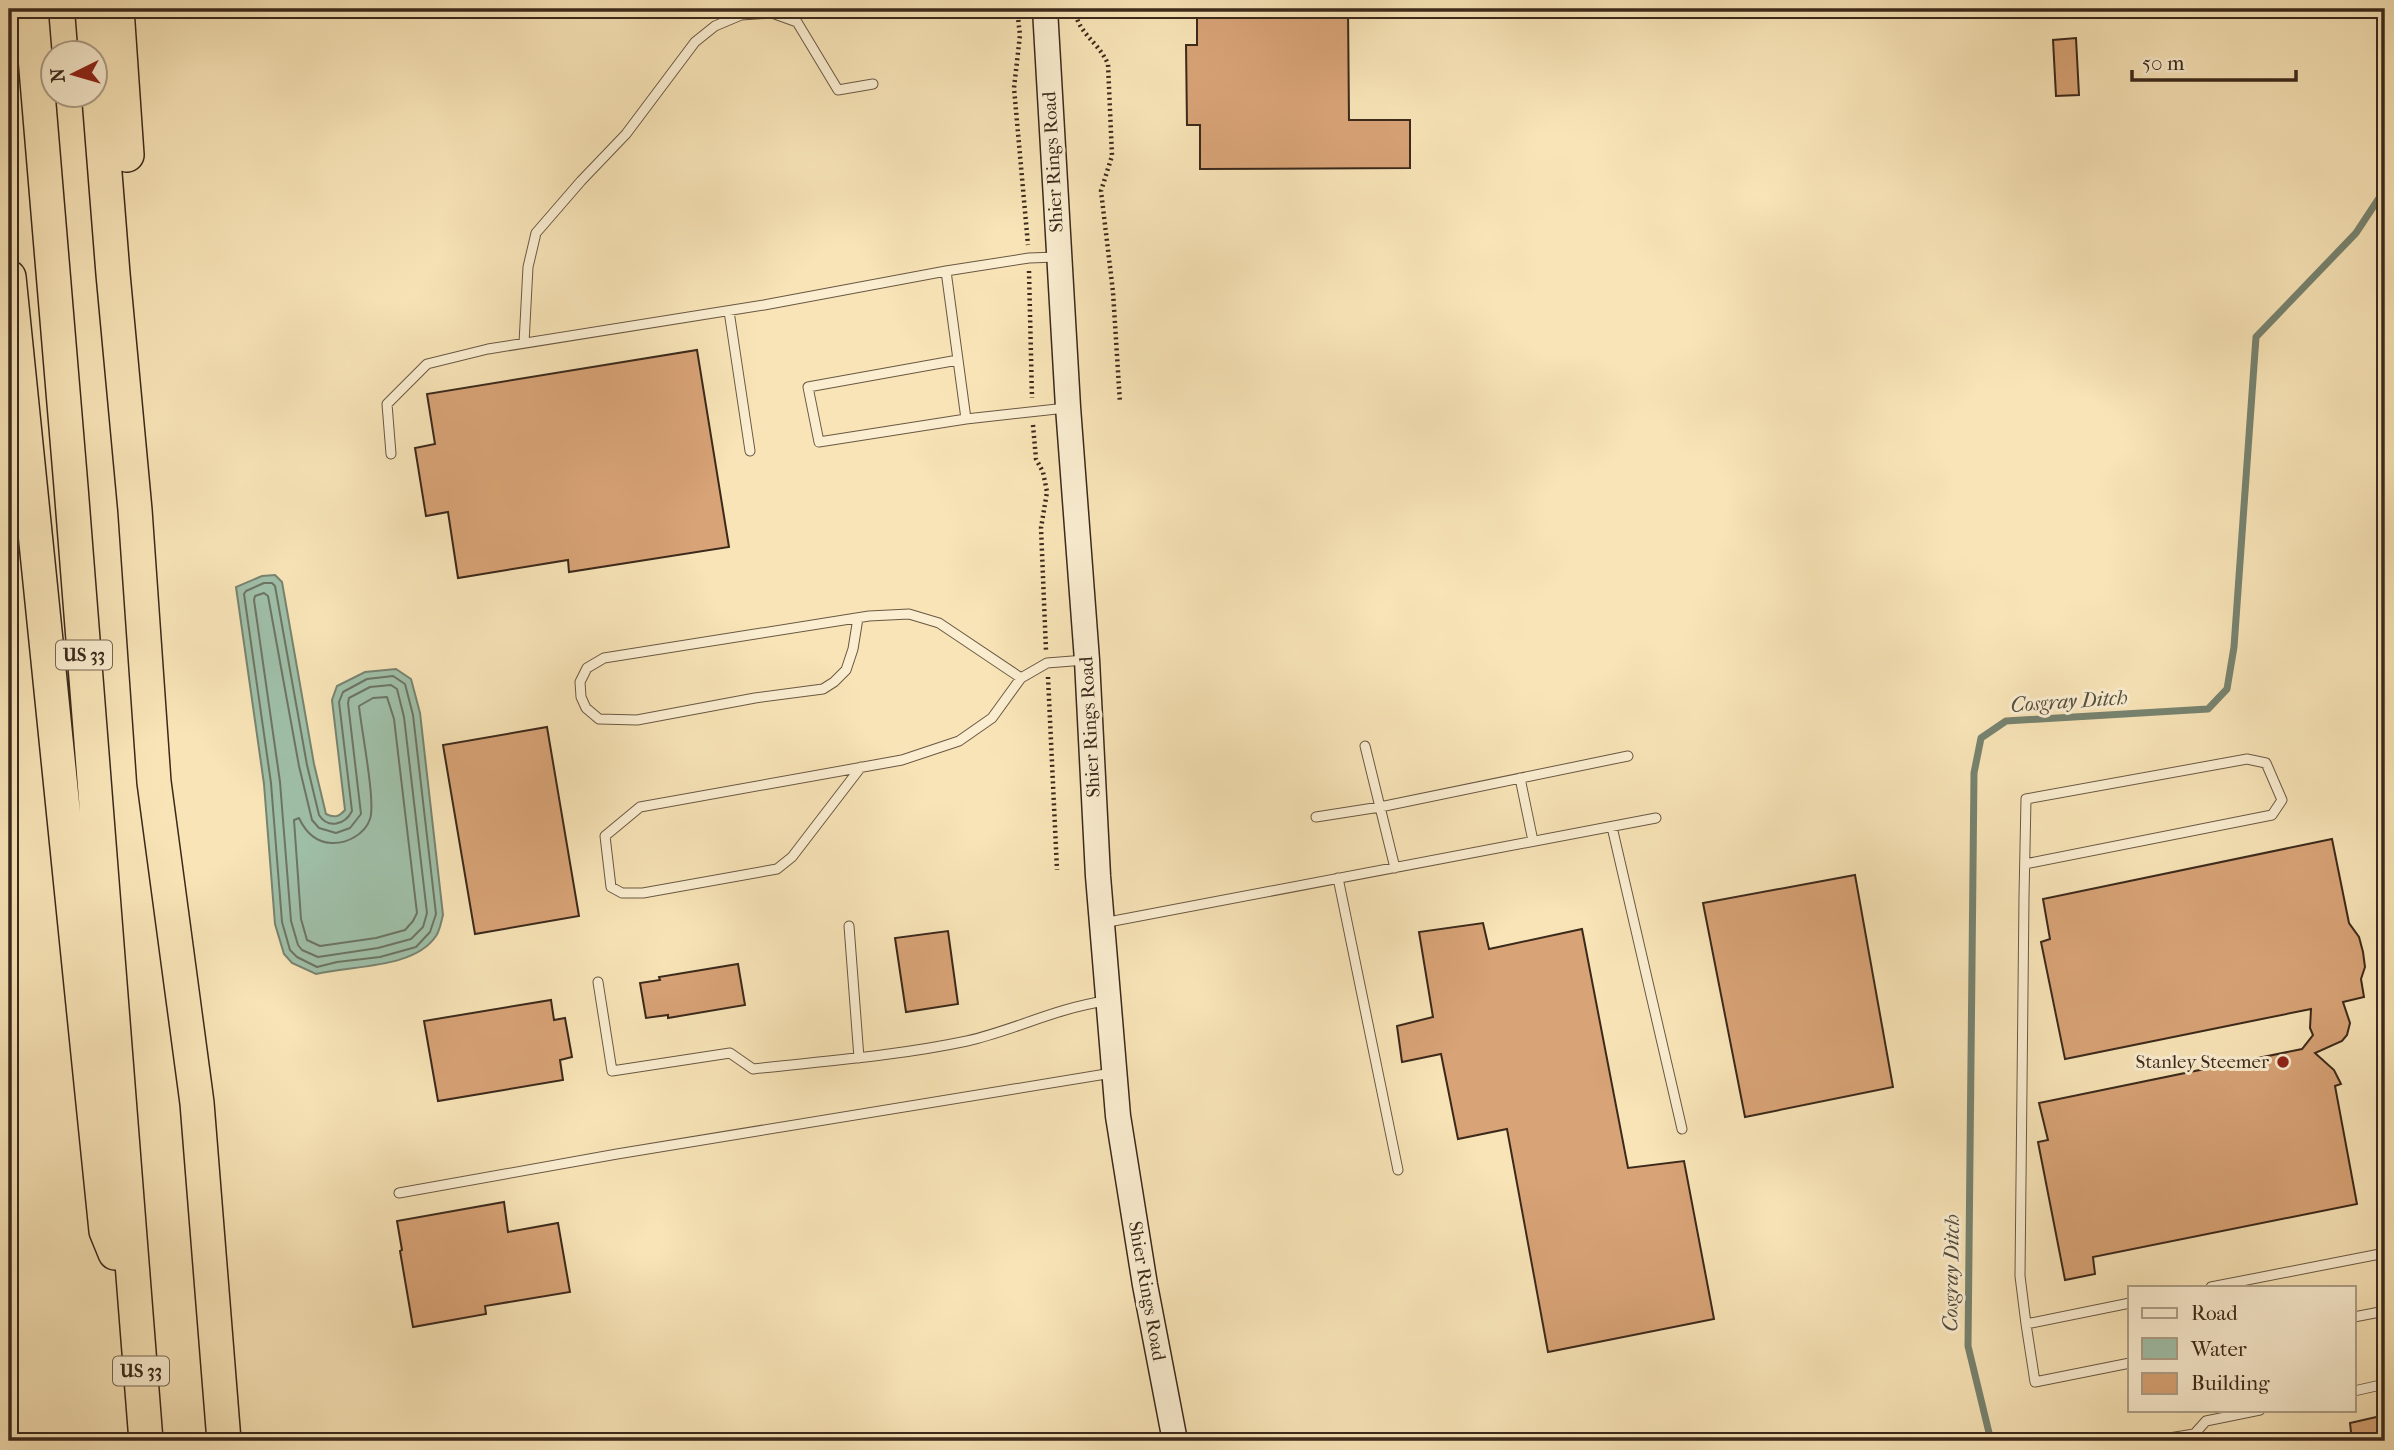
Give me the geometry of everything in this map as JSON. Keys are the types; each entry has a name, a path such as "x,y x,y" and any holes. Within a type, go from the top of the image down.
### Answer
{"highway":[{"name":"US 33","path":"31,9 146,1441"},
{"path":"92,9 135,510 154,782 197,1103 224,1441"},
{"path":"117,9 139,337 127,429"},
{"path":"9,277 106,1231 135,1301"}],"main road":[{"name":"Shier Rings Road","path":"1045,9 1058,257 1114,1072 1118,1116 1145,1285 1175,1441"}],"lane":[{"path":"524,343 528,267 536,233 626,134 695,42 715,26 741,15 772,13 797,22 838,90 873,84"},
{"path":"391,454 387,404 427,364 488,349 729,311 946,271 1029,258 1058,257"},
{"path":"946,271 966,419"},
{"path":"729,311 750,451"},
{"path":"958,360 808,387 819,442 966,419 1068,407"},
{"path":"858,618 846,670 823,689 637,720 616,721 599,719 586,708 581,697 580,682 587,668 604,658 858,618 909,614 939,623 1021,678"},
{"path":"861,768 792,857 777,869 643,893 622,893 611,887 605,836 640,807 902,760 959,741 992,718 1021,678 1046,663 1087,660"},
{"path":"1365,746 1395,868"},
{"path":"1316,817 1380,807 1628,756"},
{"path":"2025,864 2272,815 2282,800 2266,764 2247,759 2026,799 2025,864 2020,1276 2035,1382 2128,1363"},
{"path":"1520,778 1533,841"},
{"path":"1102,923 1656,818"},
{"path":"1612,827 1682,1129"},
{"path":"1338,878 1398,1170"},
{"path":"849,926 859,1058"},
{"path":"598,982 612,1071 730,1053 752,1069 859,1058 968,1041 1075,1005 1108,1000"},
{"path":"399,1193 1114,1072"},
{"path":"2216,1286 2385,1253"},
{"path":"2026,1324 2128,1303"},
{"path":"2356,1317 2385,1311"},
{"path":"2356,1391 2385,1384"},
{"path":"2188,1441 2206,1421 2250,1412"},
{"path":"2151,1441 2195,1433"}],"path":[{"path":"1017,9 1020,35 1014,88 1029,258 1032,410 1036,459 1044,472 1047,492 1041,528 1057,870"},
{"path":"1075,9 1077,22 1103,51 1108,64 1112,156 1101,191 1113,292 1120,403"}],"water":[{"path":"275,575 282,582 314,764 326,814 336,816 345,810 332,700 337,686 365,672 396,669 411,679 420,713 443,915 437,934 426,947 413,955 381,964 316,974 292,963 284,954 275,924 264,784 236,587 262,576"}],"building":[{"path":"1197,9 1348,9 1349,120 1410,120 1410,168 1200,169 1200,125 1187,125 1186,45 1197,45"},
{"path":"2076,38 2079,95 2056,96 2053,40"},
{"path":"697,350 729,547 569,572 568,560 458,578 448,512 426,516 415,448 435,444 427,394"},
{"path":"547,727 579,916 475,934 443,745"},
{"name":"Stanley Steemer","path":"2332,839 2349,923 2359,937 2363,952 2365,967 2361,979 2364,997 2343,1002 2350,1023 2347,1035 2342,1041 2315,1053 2334,1070 2341,1084 2335,1086 2357,1204 2093,1257 2095,1274 2065,1280 2038,1142 2048,1140 2039,1103 2302,1049 2313,1035 2310,1028 2311,1009 2065,1059 2041,942 2050,939 2043,899"},
{"path":"1855,875 1893,1087 1745,1117 1703,903"},
{"path":"1483,923 1489,949 1582,929 1628,1168 1684,1161 1714,1319 1548,1352 1507,1129 1458,1139 1441,1054 1402,1062 1397,1026 1433,1017 1419,932"},
{"path":"948,931 958,1004 906,1012 895,938"},
{"path":"738,964 745,1005 668,1018 668,1015 646,1018 640,983 660,980 659,977"},
{"path":"551,1000 554,1020 565,1018 572,1057 560,1060 563,1080 438,1101 424,1021"},
{"path":"504,1202 508,1232 558,1223 570,1292 485,1306 486,1314 413,1327 397,1221"},
{"path":"2385,1415 2385,1441 2352,1441 2350,1423"}],"waterway":[{"name":"Cosgray Ditch","path":"1991,1441 1968,1346 1974,773 1981,738 2006,721 2208,709 2227,689 2234,647 2256,337 2356,233 2385,189"}],"place":[{"name":"Stanley Steemer","path":"2283,1062"}]}
